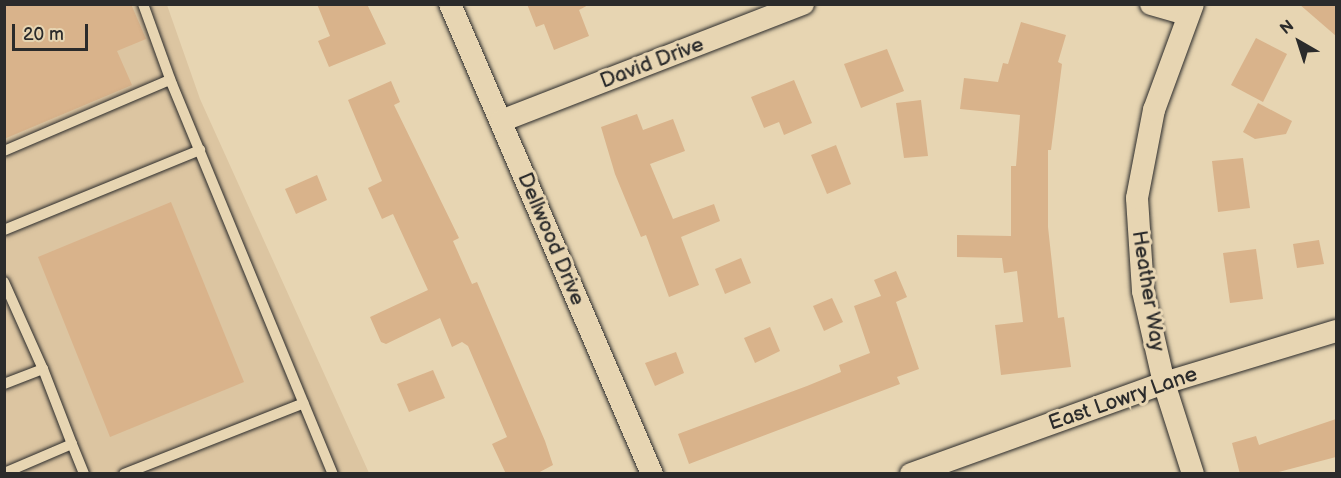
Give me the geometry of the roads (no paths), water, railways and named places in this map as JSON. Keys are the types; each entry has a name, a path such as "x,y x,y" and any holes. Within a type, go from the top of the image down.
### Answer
{"street":[{"name":"Dellwood Drive","path":"450,4 652,474"},
{"name":"David Drive","path":"501,121 803,4"},
{"path":"1151,4 1190,9"},
{"name":"Heather Way","path":"1190,9 1154,110 1137,198 1143,291 1164,383 1193,474"},
{"name":"East Lowry Lane","path":"911,474 1164,383 1336,331"}],"lane":[{"path":"143,4 171,80 333,474"},
{"path":"4,152 171,80"},
{"path":"4,230 200,150"},
{"path":"4,282 43,369 84,474"},
{"path":"4,384 43,369"},
{"path":"124,474 304,403"},
{"path":"4,473 72,444"}]}
